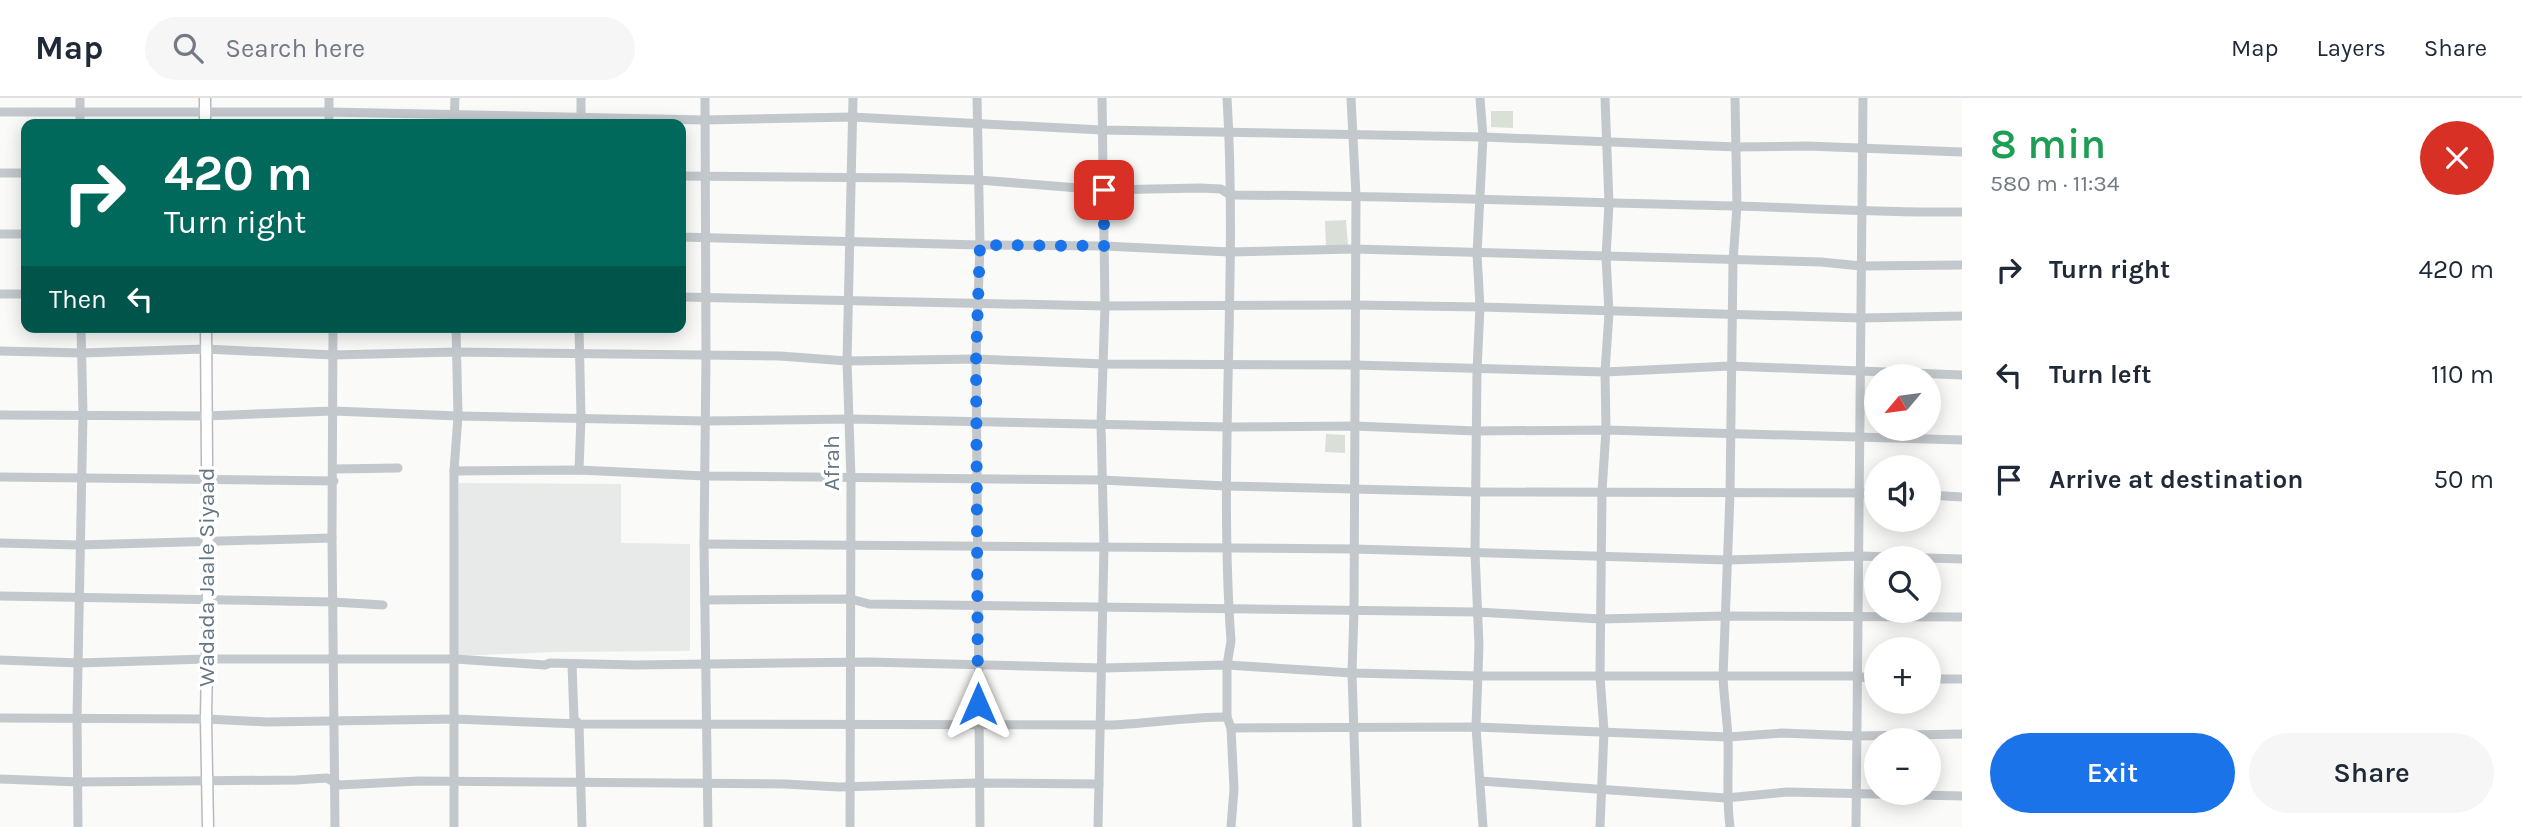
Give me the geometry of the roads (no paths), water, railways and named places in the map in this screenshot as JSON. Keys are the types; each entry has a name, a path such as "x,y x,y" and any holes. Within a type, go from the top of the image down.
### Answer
{"main road":[{"path":"205,98 205,118"},
{"name":"Wadada Jaale Siyaad","path":"205,333 208,827"}],"street":[{"path":"79,119 80,98"},
{"path":"329,98 329,119"},
{"path":"0,112 80,111 205,118 329,112 454,119 455,98"},
{"path":"581,98 581,119"},
{"path":"705,98 705,600 709,827"},
{"name":"Afrah","path":"850,827 852,599 847,361 853,98"},
{"path":"977,98 980,245 976,359 980,827"},
{"path":"1098,827 1104,546 1101,480 1105,306 1102,98"},
{"path":"1227,98 1230,252 1226,486 1231,641 1227,666 1227,717 1231,728 1234,789 1231,827"},
{"path":"1351,98 1356,196 1352,673 1357,827"},
{"path":"1480,98 1483,136 1477,254 1480,307 1475,553 1479,645 1476,727 1483,827"},
{"path":"1600,827 1604,731 1601,676 1602,491 1609,313 1605,98"},
{"path":"1730,827 1726,798 1728,737 1723,677 1730,494 1733,261 1737,206 1735,98"},
{"path":"1856,827 1863,98"},
{"path":"686,120 852,117 1102,130 1483,136 1737,147 1807,146 1962,152"},
{"path":"0,173 21,173"},
{"path":"686,176 979,180 1104,190 1201,188 1221,190 1230,195 1480,199 1862,212 1962,212"},
{"path":"0,234 21,234"},
{"path":"686,237 1104,246 1230,252 1354,249 1821,262 1861,266 1962,265"},
{"path":"0,294 21,295"},
{"path":"686,297 1105,306 1480,307 1609,313 1678,312 1734,316 1861,318 1962,316"},
{"path":"78,827 79,545 83,414 81,333"},
{"path":"333,333 335,827"},
{"path":"454,827 454,471 458,416 456,333"},
{"path":"579,333 579,470"},
{"path":"0,351 82,353 205,349 333,355 456,352 780,356 847,361 976,359 1104,364 1354,365 1605,372 1730,366 1962,375"},
{"path":"0,415 205,416 333,411 705,421 850,419 1227,427 1354,426 1476,431 1606,430 1962,439"},
{"path":"334,469 398,468"},
{"path":"454,471 579,470 851,479 1101,480 1476,492 1864,493"},
{"path":"0,477 334,481"},
{"path":"1941,495 1962,496"},
{"path":"0,543 79,545 332,538"},
{"path":"705,544 1354,549 1727,560 1858,556 1962,559"},
{"path":"0,596 383,605"},
{"path":"705,600 852,599 869,604 1476,612 1601,619 1725,616 1962,617"},
{"path":"0,660 79,663 206,659 455,659 545,666 550,663 851,662 1102,668 1227,666 1478,676 1864,677"},
{"path":"572,664 575,719 579,724 582,827"},
{"path":"1941,679 1962,679"},
{"path":"0,718 77,717 267,722 454,719 579,724 1101,724 1163,723 1193,717 1227,717"},
{"path":"1231,728 1476,727 1728,737 1782,733 1857,736 1962,734"},
{"path":"0,779 79,782 327,778 339,785 455,781 850,787 978,783 1099,784"},
{"path":"1480,781 1726,798 1787,792 1962,796"}]}
